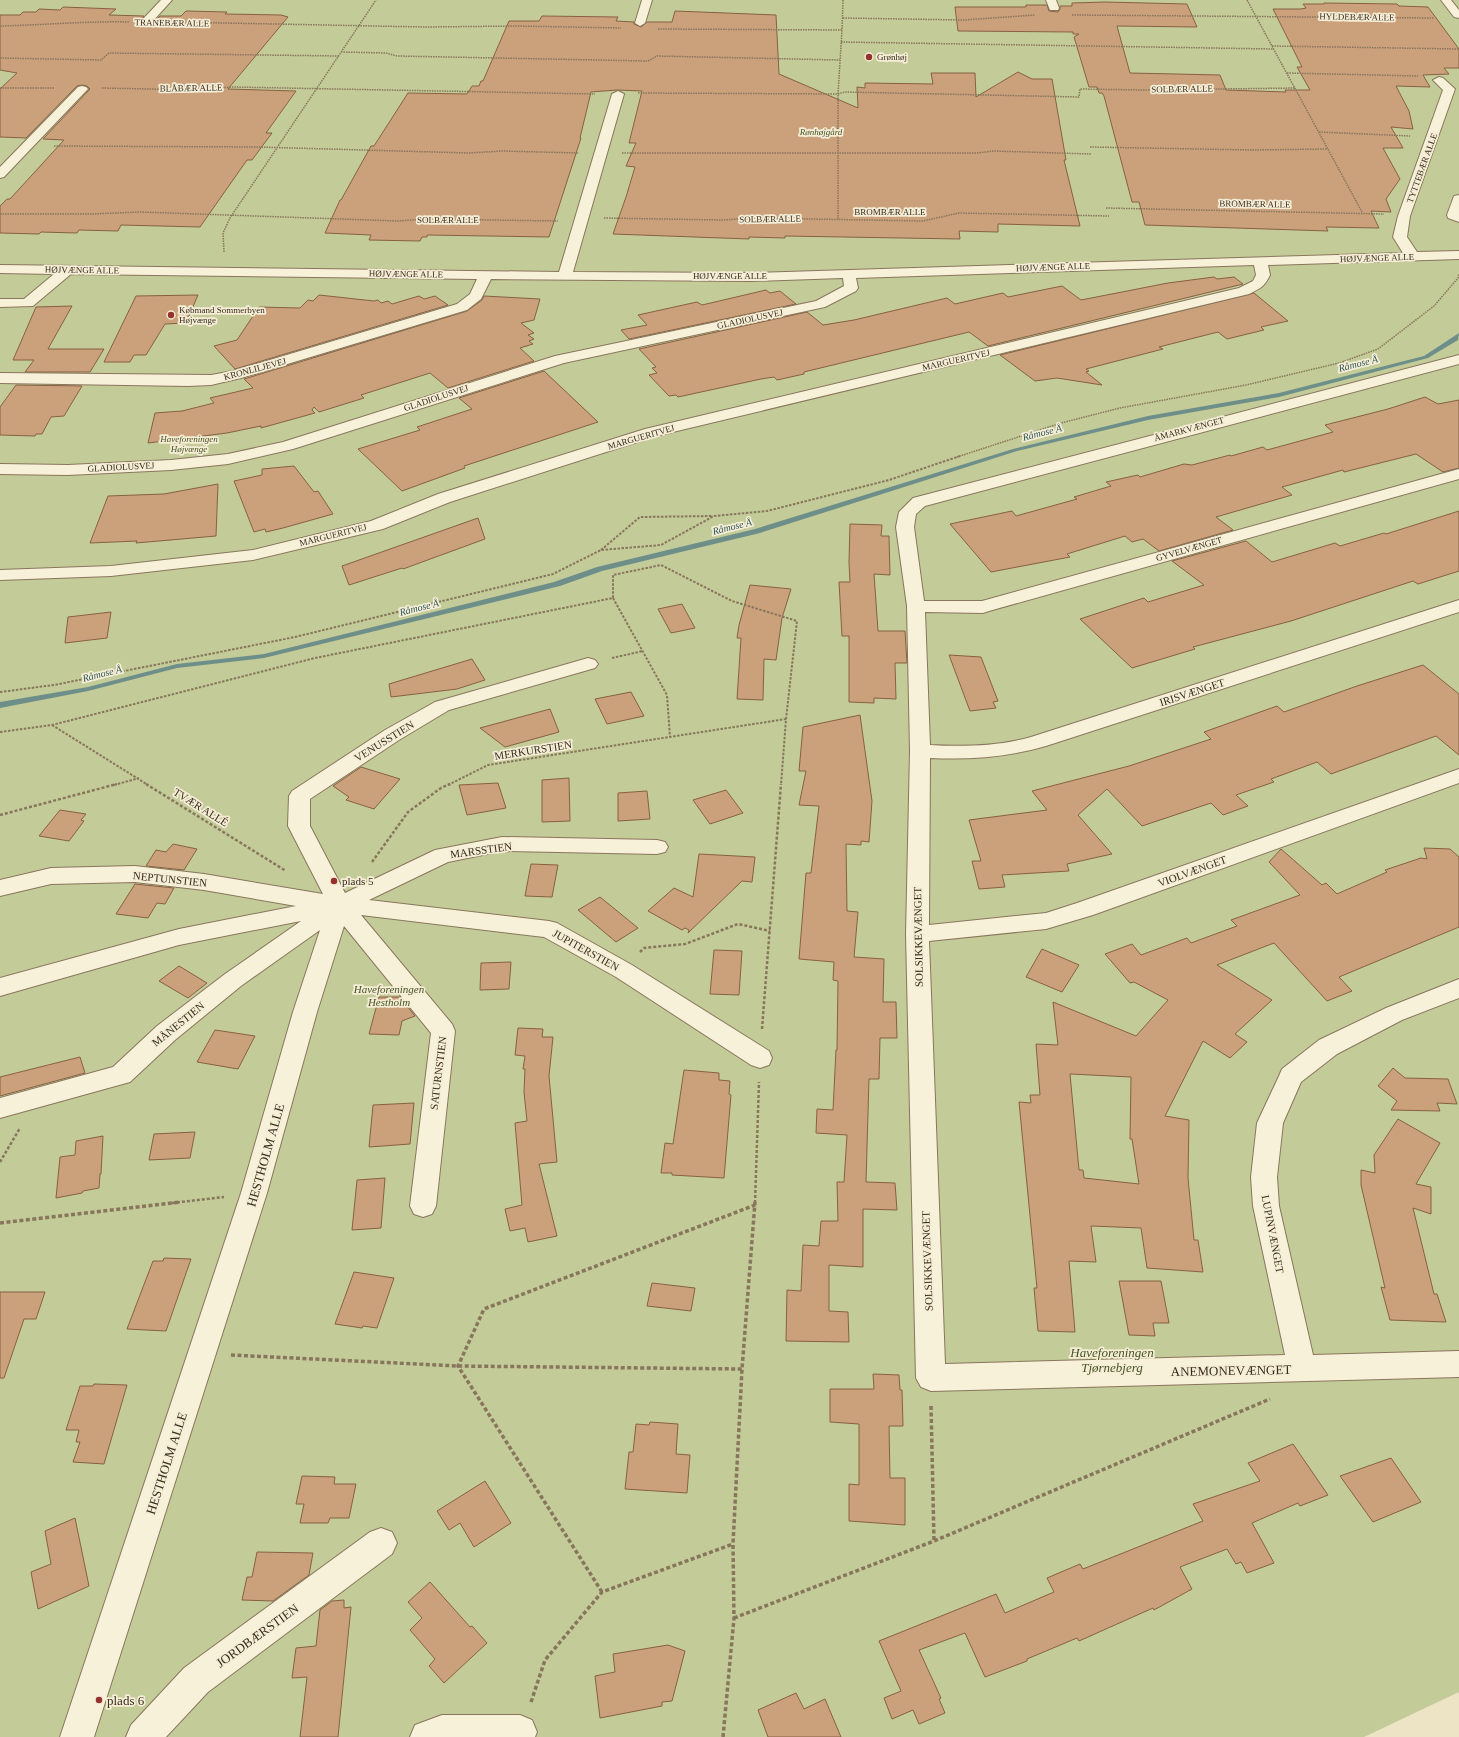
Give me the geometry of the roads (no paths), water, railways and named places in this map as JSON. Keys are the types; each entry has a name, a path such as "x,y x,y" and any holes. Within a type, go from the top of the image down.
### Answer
{"street":[{"name":"TRANEBÆR ALLE","path":"148,20 167,0"},
{"path":"640,23 647,0"},
{"path":"1446,0 1458,15"},
{"name":"TYTTEBÆR ALLE","path":"1413,256 1400,236 1404,216 1449,89 1439,80"},
{"path":"0,174 82,89"},
{"path":"565,276 618,94"},
{"path":"1459,199 1453,215 1459,218"},
{"name":"HØJVÆNGE ALLE","path":"0,269 751,277 1459,255"},
{"name":"MARGUERITVEJ","path":"6,575 112,572 253,555 377,525 444,498 651,432 1244,291 1258,284 1263,275 1260,261"},
{"path":"0,316 28,303 67,270"},
{"name":"GLADIOLUSVEJ","path":"0,469 68,470 171,465 228,459 287,446 560,359 580,356 820,304 851,288 850,274"},
{"name":"KRONLILJEVEJ","path":"0,378 211,380 236,376 462,306 476,296 486,275"},
{"path":"22,289 45,289"},
{"path":"0,303 28,303"},
{"name":"ÅMARKVÆNGET","path":"919,502 1459,359"},
{"name":"GYVELVÆNGET","path":"916,606 983,607 1459,474"},
{"name":"SOLSIKKEVÆNGET","path":"919,502 908,512 905,527 916,606 920,751 917,934 931,1378"},
{"name":"IRISVÆNGET","path":"920,751 946,753 982,752 1016,747 1077,729 1459,606"},
{"name":"VENUSSTIEN","path":"340,905 299,826 299,796 392,735 442,706 588,664"},
{"name":"VIOLVÆNGET","path":"917,934 1046,921 1085,909 1459,776"},
{"name":"MARSSTIEN","path":"340,905 443,855 502,844 657,846"},
{"name":"NEPTUNSTIEN","path":"0,888 51,876 135,874 204,882 340,905"},
{"path":"0,987 179,937 340,905"},
{"name":"JUPITERSTIEN","path":"340,905 549,929 624,971 760,1058"},
{"name":"MÅNESTIEN","path":"0,1108 122,1075 166,1032 234,980 340,905"},
{"name":"HESTHOLM ALLE","path":"78,1737 254,1193 305,1012 340,905"},
{"name":"SATURNSTIEN","path":"340,905 443,1031 423,1206"},
{"name":"LUPINVÆNGET","path":"1302,1369 1266,1206 1264,1177 1270,1123 1291,1076 1328,1047 1394,1014 1459,988"},
{"name":"ANEMONEVÆNGET","path":"931,1378 1459,1364"},
{"name":"JORDBÆRSTIEN","path":"143,1737 196,1680 381,1543"},
{"path":"427,1737 442,1732 520,1732"}],"waterway":[{"name":"Råmose Å","path":"0,705 88,689 177,666 264,656 557,584 600,569 757,531 1015,450 1148,418 1279,395 1426,357 1456,339 1459,335"}],"place":[{"name":"Grønhøj","path":"869,57"},
{"name":"Købmand Sommerbyen Højvænge","path":"171,315"},
{"name":"plads 5","path":"334,881"},
{"name":"plads 6","path":"99,1700"}],"park label":[{"name":"Rønhøjgård","path":"821,132"},
{"name":"Haveforeningen Højvænge","path":"189,444"},
{"name":"Haveforeningen Hestholm","path":"389,995"},
{"name":"Haveforeningen Tjørnebjerg","path":"1112,1360"}]}
